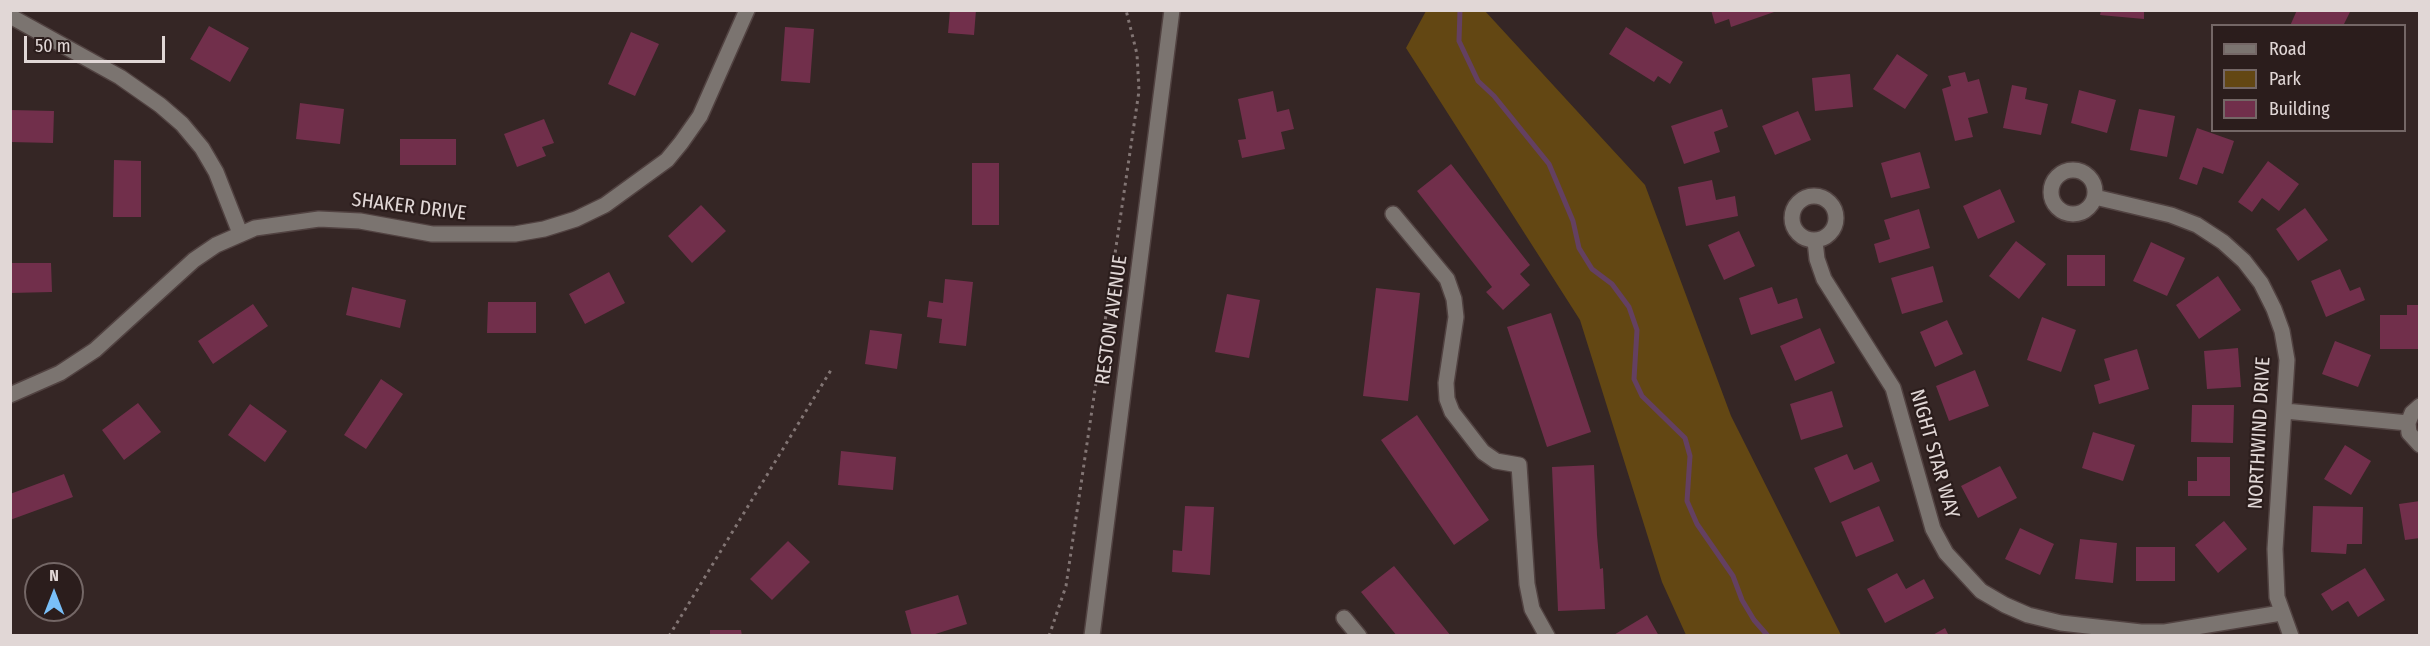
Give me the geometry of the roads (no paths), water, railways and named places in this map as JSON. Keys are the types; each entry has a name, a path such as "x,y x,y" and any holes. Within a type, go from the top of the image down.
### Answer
{"street":[{"name":"SHAKER DRIVE","path":"10,395 60,373 95,350 194,260 240,233 279,223 319,219 360,221 432,234 505,234 544,229 576,219 605,205 667,160 681,143 700,116 747,10"},
{"name":"RESTON AVENUE","path":"1092,636 1172,10"},
{"path":"10,16 120,77 160,105 182,124 202,148 216,172 240,233"},
{"name":"NORTHWIND DRIVE","path":"2095,197 2171,215 2188,222 2223,242 2244,261 2261,283 2282,331 2287,360 2275,549 2277,597 2291,636"},
{"path":"1393,214 1448,279 1454,299 1456,317 1446,383 1447,399 1452,412 1482,452 1496,461 1519,465 1527,584 1532,609 1547,636"},
{"name":"NIGHT STAR WAY","path":"1815,241 1817,259 1824,279 1893,388 1902,412 1928,516 1946,553 1981,591 2028,615 2093,631 2165,632 2281,613"},
{"path":"2420,406 2412,413 2408,423 2409,433 2420,445"},
{"path":"2285,411 2408,423"},
{"path":"1344,618 1359,636"}],"waterway":[{"path":"1460,10 1459,41 1478,81 1494,96 1549,164 1573,221 1579,248 1592,269 1612,284 1629,307 1637,330 1634,379 1642,396 1685,438 1690,456 1687,501 1697,524 1733,576 1742,600 1754,620 1768,636"}]}
